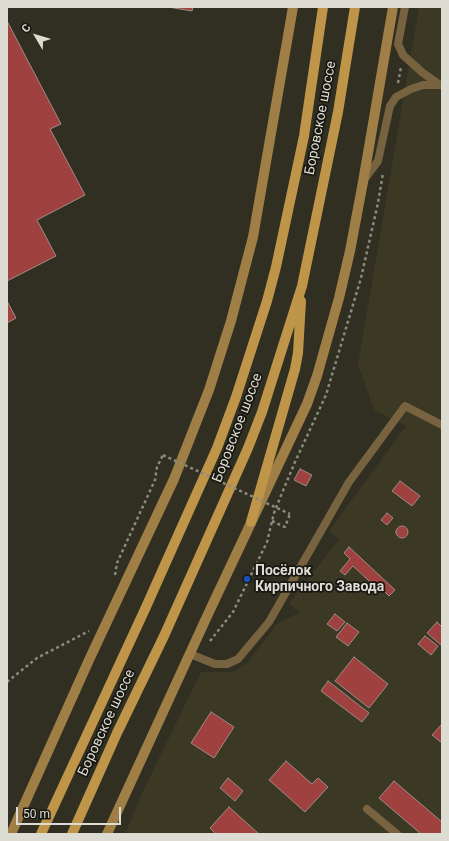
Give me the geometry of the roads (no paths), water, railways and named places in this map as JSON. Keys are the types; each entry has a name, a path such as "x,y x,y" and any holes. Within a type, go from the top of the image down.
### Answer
{"main road":[{"path":"11,834 89,660 174,479 209,390 231,321 253,237 293,7"},
{"name":"Боровское шоссе","path":"41,834 146,607 213,456 236,397 265,308 276,267 304,136 324,7"},
{"name":"Боровское шоссе","path":"72,834 117,733 167,629 248,448 262,412 302,286 338,112 355,7"},
{"path":"107,834 307,404 317,376 339,298 350,251 393,7"},
{"path":"251,522 296,364 302,286"}],"lane":[{"path":"405,7 398,44 403,55 423,73 441,85"},
{"path":"363,182 378,161 390,106 396,97 411,89 423,85 441,85"},
{"path":"190,654 215,664 227,664 238,659 269,622 349,482 405,406 442,424"},
{"path":"367,809 397,834"}],"place":[{"name":"Посёлок Кирпичного Завода","path":"247,579"}]}
